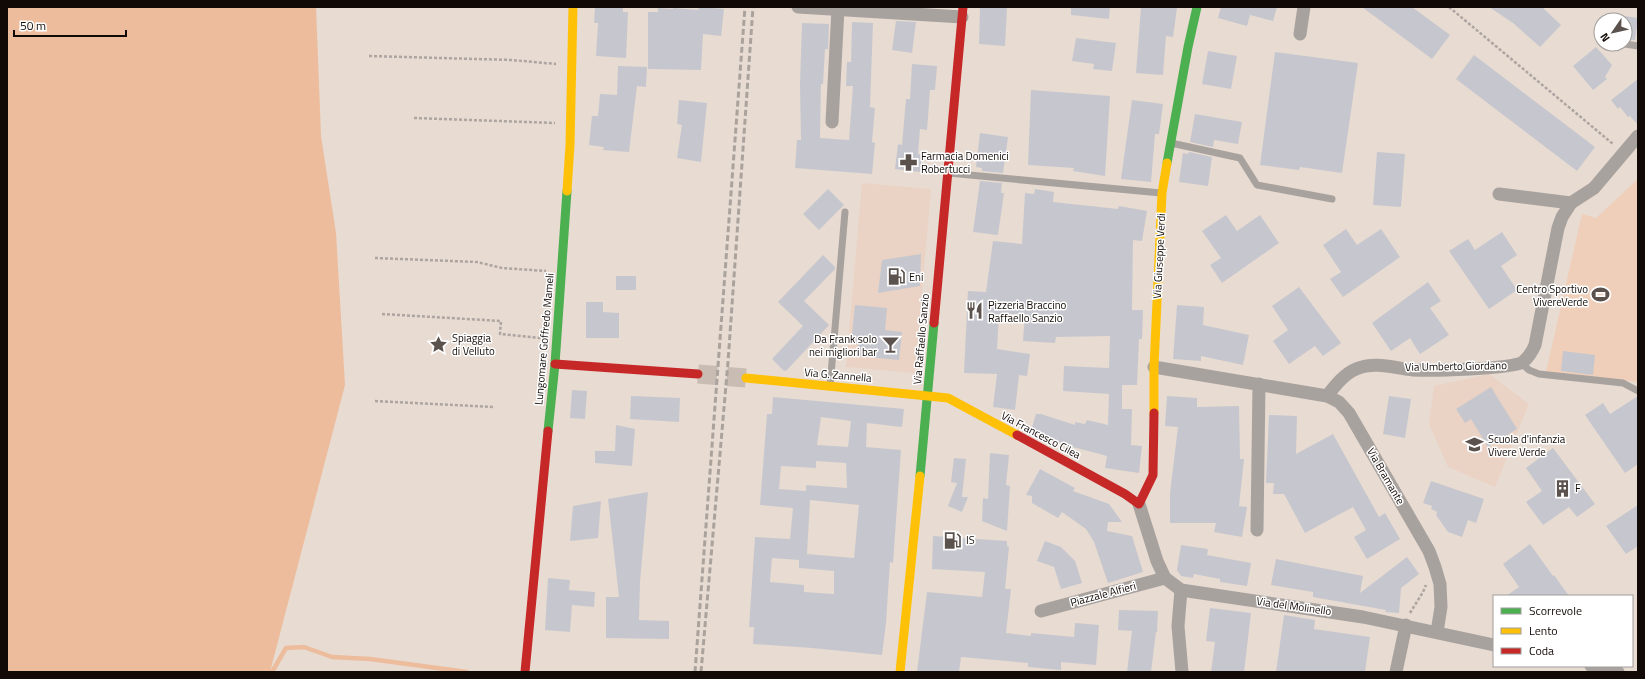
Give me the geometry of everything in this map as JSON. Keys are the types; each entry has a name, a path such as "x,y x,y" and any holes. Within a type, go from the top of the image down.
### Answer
{"street":[{"name":"Lungomare Goffredo Mameli","path":"525,672 555,364 570,145 573,7"},
{"path":"798,7 963,12"},
{"name":"Via Giuseppe Verdi","path":"1139,504 1153,475 1154,367 1162,193 1188,48 1197,7"},
{"path":"1300,34 1304,7"},
{"path":"832,122 838,9"},
{"name":"Via Raffaello Sanzio","path":"900,672 928,395 963,12"},
{"name":"Via Umberto Giordano","path":"1327,396 1338,381 1356,369 1376,364 1413,370 1506,367 1522,362 1530,356 1536,345 1558,228 1562,217 1571,203 1594,188 1638,136"},
{"path":"1498,194 1571,203"},
{"path":"555,364 698,374"},
{"name":"Via Bramante","path":"1154,367 1327,396 1339,402 1349,413 1429,551 1440,584 1441,607 1437,632"},
{"name":"Via G. Zannella","path":"746,378 928,395"},
{"path":"1257,530 1259,384"},
{"name":"Via Francesco Cilea","path":"928,395 948,398 1125,494 1139,504"},
{"path":"1139,504 1157,561 1165,578"},
{"name":"Via del Molinello","path":"1165,578 1181,590 1363,616 1493,645"},
{"name":"Piazzale Alfieri","path":"1041,611 1165,578"},
{"path":"1181,590 1178,626 1182,672"},
{"path":"1396,672 1406,625"},
{"path":"1596,667 1618,672"}],"lane":[{"path":"1171,143 1240,158 1257,185 1332,199"},
{"path":"948,173 1162,193"},
{"path":"830,386 845,212"},
{"path":"1522,362 1529,370 1538,374 1623,384 1638,390"}],"path":[{"path":"1449,7 1623,153"},
{"path":"369,56 512,60 557,64"},
{"path":"414,118 556,123"},
{"path":"375,258 477,262 502,268 546,271"},
{"path":"382,314 501,321 500,334 542,338"},
{"path":"375,401 495,408"},
{"path":"1406,625 1411,610 1424,592 1427,581"}],"shaded area":[{"path":"7,7 316,7 321,136 336,233 345,385 270,672 7,672"},
{"name":"Centro Sportivo VivereVerde","path":"1638,177 1638,382 1546,372 1582,214 1596,218 1636,181"},
{"path":"862,183 931,189 915,373 846,367"},
{"name":"Scuola d'infanzia Vivere Verde","path":"1489,374 1529,404 1495,487 1448,467 1429,424 1434,386"}],"building":[{"path":"595,7 623,7 623,12 628,12 626,58 596,56 598,23 594,23"},
{"path":"699,7 724,9 721,36 703,34 701,70 648,69 648,12 658,12 658,8 698,10"},
{"path":"980,7 1007,8 1005,46 979,44"},
{"path":"1071,7 1110,7 1109,19 1071,15"},
{"path":"1141,7 1177,8 1173,37 1166,36 1163,75 1136,73"},
{"path":"1221,7 1277,7 1273,21 1250,15 1247,26 1218,18"},
{"path":"1362,7 1412,7 1450,35 1432,59"},
{"path":"1489,7 1542,7 1561,25 1540,47 1513,23"},
{"path":"1633,17 1638,18 1635,40 1633,40"},
{"path":"896,21 916,22 912,53 892,50"},
{"path":"852,22 873,23 870,107 875,108 872,142 875,143 872,174 795,168 797,140 801,140 800,83 802,23 829,24 828,49 825,49 823,84 821,84 820,138 849,140 853,86 846,86 847,62 851,62"},
{"path":"1076,38 1116,43 1112,71 1093,69 1094,64 1072,61"},
{"path":"1593,49 1593,52 1600,52 1612,65 1605,77 1607,79 1593,90 1573,66"},
{"path":"1208,51 1237,56 1231,89 1202,84"},
{"path":"1275,52 1358,63 1342,173 1300,167 1299,170 1260,165"},
{"path":"1474,55 1595,147 1577,171 1456,79"},
{"path":"912,64 937,66 935,90 930,90 927,130 920,129 918,154 922,155 920,172 895,169 898,144 902,145 906,99 910,99"},
{"path":"618,66 647,67 646,87 637,86 629,152 603,150 604,147 589,145 592,116 598,116 600,94 617,95"},
{"path":"1638,79 1638,125 1630,116 1628,117 1620,107 1618,109 1611,100"},
{"path":"1031,90 1110,96 1105,176 1073,171 1074,168 1028,165"},
{"path":"679,100 707,103 701,162 677,158 682,125 677,124"},
{"path":"1132,100 1163,104 1159,134 1155,134 1151,182 1121,179"},
{"path":"1195,114 1242,122 1238,144 1214,140 1213,147 1190,142"},
{"path":"980,133 1008,137 1003,173 982,171 982,168 976,167"},
{"path":"1189,152 1212,157 1208,186 1179,182 1183,153 1188,154"},
{"path":"1377,152 1405,154 1401,207 1373,205"},
{"path":"980,181 1002,183 1001,193 1004,193 998,235 973,232"},
{"path":"828,189 844,205 819,230 803,214"},
{"path":"1035,189 1054,192 1053,202 1118,209 1119,206 1147,211 1142,241 1133,240 1132,310 1143,310 1142,339 1139,339 1137,385 1122,385 1122,409 1132,409 1131,445 1142,446 1139,473 1105,468 1107,456 1069,446 1031,431 1036,414 1041,414 1075,425 1075,422 1085,424 1087,420 1108,425 1109,394 1063,391 1064,366 1109,368 1110,336 1056,337 1055,343 1023,341 1025,314 999,314 997,349 1030,354 1027,376 1019,375 1015,410 993,407 997,374 964,373 968,291 986,292 993,241 1022,244 1025,193 1034,194"},
{"path":"1226,215 1237,231 1260,215 1279,243 1222,283 1210,265 1221,258 1202,231"},
{"path":"1346,229 1357,245 1381,229 1400,257 1343,297 1330,279 1341,272 1323,245"},
{"path":"1502,232 1517,255 1501,266 1517,290 1489,309 1449,251 1468,239 1475,250"},
{"path":"921,254 920,286 878,293 882,260"},
{"path":"823,255 835,267 835,269 804,301 829,325 786,371 783,370 772,359 803,326 778,302"},
{"path":"616,276 636,276 636,290 616,290"},
{"path":"1428,282 1441,301 1430,308 1449,335 1420,354 1410,338 1391,351 1372,323"},
{"path":"1299,287 1341,343 1323,356 1315,346 1289,364 1273,341 1288,330 1272,306"},
{"path":"586,302 603,302 603,312 619,313 619,338 586,338"},
{"path":"855,305 887,308 885,330 902,332 899,360 856,356 858,344 851,344"},
{"path":"1177,305 1204,307 1203,325 1249,335 1243,365 1201,356 1201,361 1173,359"},
{"path":"1563,351 1595,355 1593,375 1561,371"},
{"path":"1491,387 1517,429 1488,447 1471,419 1465,423 1456,409"},
{"path":"572,390 587,391 585,419 570,418"},
{"path":"631,396 680,398 679,422 630,419"},
{"path":"1167,396 1197,398 1197,407 1239,406 1240,459 1244,459 1239,506 1247,507 1242,537 1214,532 1216,523 1170,523 1170,493 1178,427 1165,426"},
{"path":"1389,396 1411,399 1405,438 1383,434"},
{"path":"1638,396 1638,464 1625,473 1585,415 1603,403 1610,414"},
{"path":"773,397 904,409 902,427 867,423 866,447 901,450 893,563 890,562 886,623 882,655 753,644 754,627 749,627 755,537 790,539 793,508 760,505 767,414 772,414","holes":["821,417 851,421 848,447 817,445","816,461 846,463 847,488 806,485 806,491 779,489 781,466 816,468","810,500 859,505 854,558 807,554","772,558 799,560 799,568 834,571 834,594 804,592 804,585 770,582"]},
{"path":"1269,415 1297,416 1296,454 1333,434 1379,517 1385,513 1400,539 1367,559 1354,537 1366,530 1353,507 1305,533 1284,494 1273,494 1274,483 1266,483"},
{"path":"616,425 635,429 632,466 595,463 595,451 615,451"},
{"name":"F","path":"1553,448 1595,504 1577,517 1569,507 1543,525 1526,502 1542,491 1526,468"},
{"path":"990,453 1009,455 1006,485 1010,486 1007,531 982,521 983,498 988,499"},
{"path":"954,458 966,459 962,497 968,497 962,512 948,506 957,483 951,482"},
{"path":"1040,469 1075,488 1073,491 1109,504 1122,522 1108,522 1107,531 1132,536 1143,572 1108,583 1094,542 1086,529 1062,512 1058,518 1032,503 1032,496 1026,495"},
{"path":"1431,481 1484,499 1476,523 1468,520 1462,537 1448,532 1436,515 1437,512 1431,509 1432,506 1423,503"},
{"path":"648,492 640,582 639,620 669,621 669,639 606,638 606,597 619,597 608,499"},
{"path":"601,501 598,538 570,541 573,506"},
{"path":"1638,505 1638,546 1626,554 1606,526"},
{"path":"933,536 1007,541 1007,546 1009,547 1005,589 1011,589 1006,633 1031,636 1031,633 1074,637 1075,623 1099,625 1096,665 1061,662 1061,670 1028,667 1028,663 961,657 959,672 917,672 927,592 982,597 985,572 932,569"},
{"path":"1045,541 1061,547 1075,561 1082,583 1061,589 1054,567 1037,561"},
{"path":"1530,544 1568,595 1507,595 1519,587 1503,564"},
{"path":"1181,545 1208,549 1207,555 1251,563 1247,586 1220,582 1220,579 1194,574 1193,578 1181,576 1177,570"},
{"path":"1407,557 1419,574 1401,588 1399,613 1385,612 1386,610 1313,597 1313,592 1271,585 1276,559 1363,576 1360,593"},
{"path":"548,578 570,580 569,590 595,592 594,607 572,605 570,632 545,630"},
{"path":"1210,608 1251,613 1244,672 1211,672 1215,642 1206,641"},
{"path":"1119,610 1158,611 1157,632 1151,672 1127,672 1132,631 1118,630"},
{"path":"1284,615 1315,620 1314,629 1370,637 1365,672 1276,672"}],"waterway":[{"path":"272,672 286,648 304,647 332,657 370,659 467,672"}],"tunnel":[{"path":"698,374 746,378"}],"railway":[{"path":"695,672 745,7"},
{"path":"701,672 728,362 753,7"}],"traffic: fast":[{"path":"1167,163 1188,47 1197,7"},
{"path":"548,431 555,364 567,191"},
{"path":"920,476 934,323"}],"traffic: slow":[{"path":"567,191 570,145 573,7"},
{"path":"1154,413 1154,367 1162,193 1167,163"},
{"path":"746,378 948,398 1017,435"},
{"path":"900,672 920,476"}],"traffic: jam":[{"path":"934,323 963,7"},
{"path":"555,364 698,374"},
{"path":"1017,435 1125,494 1139,504 1153,475 1154,413"},
{"path":"525,672 548,431"}],"place":[{"name":"Farmacia Domenici Robertucci","path":"908,162"},
{"name":"Eni","path":"896,277"},
{"name":"Centro Sportivo VivereVerde","path":"1601,295"},
{"name":"Pizzeria Braccino Raffaello Sanzio","path":"975,311"},
{"name":"Spiaggia di Velluto","path":"439,344"},
{"name":"Da Frank solo nei migliori bar","path":"890,345"},
{"name":"Scuola d'infanzia Vivere Verde","path":"1475,445"},
{"name":"F","path":"1562,488"},
{"name":"IS","path":"953,540"}]}
